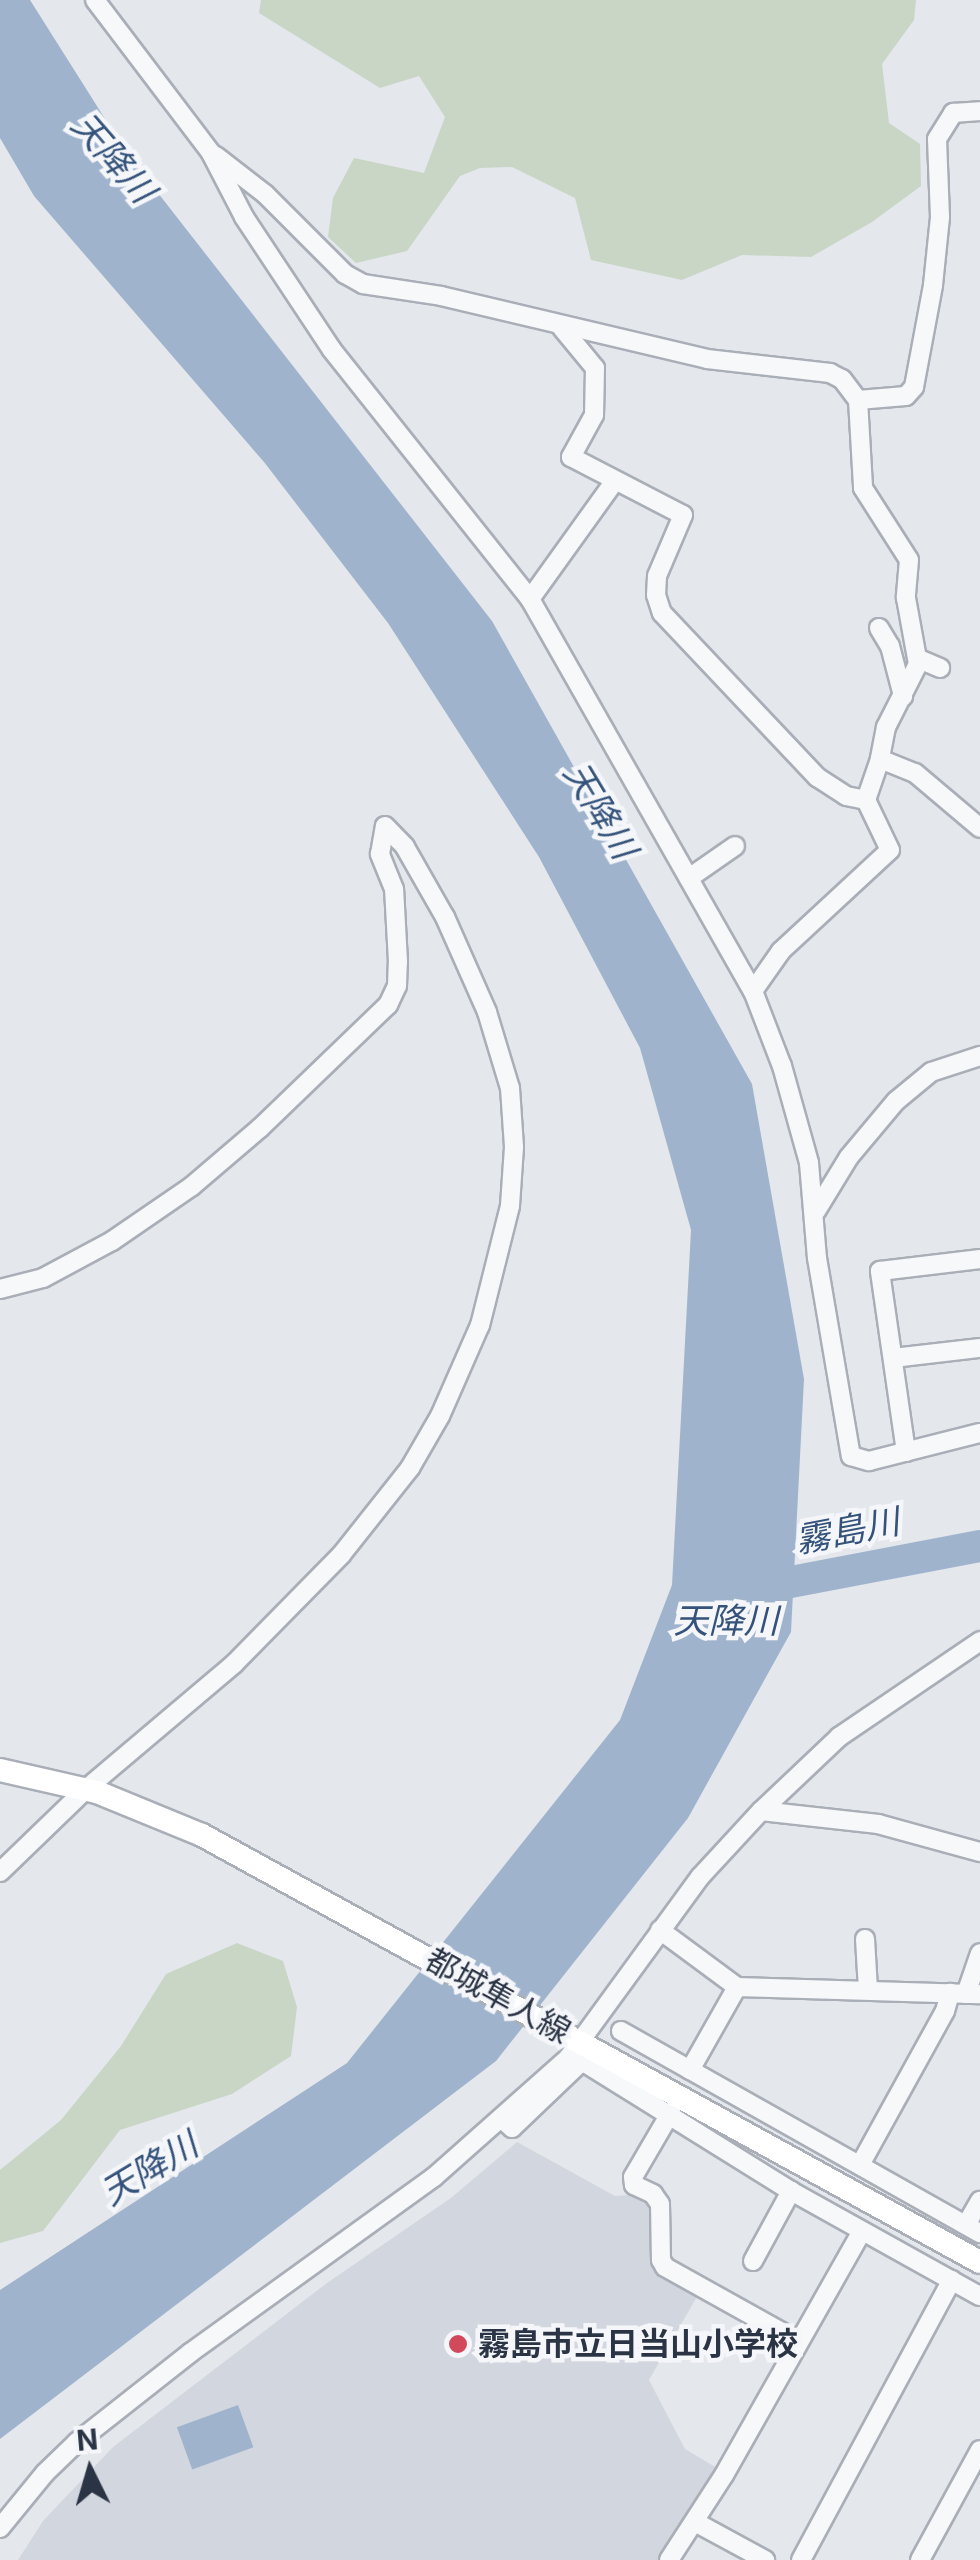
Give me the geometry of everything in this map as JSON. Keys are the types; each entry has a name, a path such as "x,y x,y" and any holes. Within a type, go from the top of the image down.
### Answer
{"main road":[{"name":"都城隼人線","path":"0,1770 91,1791 246,1858 980,2262"}],"street":[{"path":"94,0 212,153 244,217 332,350 530,599 754,991 800,1123 816,1211 817,1258 850,1452 865,1462 980,1433"},
{"path":"858,400 906,396 914,387 938,234 938,139 953,113 980,111"},
{"path":"212,153 265,194 345,274 363,284 440,296 707,359 830,374 842,379 858,400 863,488 887,532 908,555 906,604 919,659 886,727 866,800 890,850 781,951 754,991"},
{"path":"558,324 578,342 595,368 594,415 571,457 682,514 656,585 658,604 670,625 817,776 846,796 866,800"},
{"path":"530,599 614,482"},
{"path":"879,628 890,646 903,696"},
{"path":"919,659 940,668"},
{"path":"880,759 915,774 980,828"},
{"path":"0,1289 42,1278 112,1241 192,1186 260,1128 388,1005 397,986 398,962 394,889 380,854 385,826 405,847 445,917 481,996 506,1070 513,1108 514,1167 508,1216 492,1285 440,1416 379,1509 300,1600 247,1651 0,1872"},
{"path":"690,878 735,846"},
{"path":"816,1211 849,1157 896,1101 930,1072 980,1056"},
{"path":"906,1452 880,1271 980,1258"},
{"path":"894,1358 980,1348"},
{"path":"0,2528 44,2473 77,2442 190,2352 434,2177 501,2118 575,2038 761,1811 839,1737 980,1641"},
{"path":"761,1811 878,1824 980,1852"},
{"path":"660,1930 736,1987 965,1993"},
{"path":"865,1940 868,1988"},
{"path":"860,2165 945,2012 965,1993 980,1953"},
{"path":"690,2070 736,1987"},
{"path":"621,2031 973,2229 980,2200"},
{"path":"501,2118 512,2128 582,2061 671,2112 791,2191 980,2296"},
{"path":"671,2112 633,2177 634,2185 654,2194 660,2204 660,2260 665,2268 798,2341"},
{"path":"753,2261 791,2191"},
{"path":"670,2560 862,2231"},
{"path":"801,2560 952,2280"},
{"path":"920,2560 980,2450"},
{"path":"694,2522 765,2560"}],"shaded area":[{"name":"霧島市立日当山小学校","path":"517,2142 615,2196 644,2194 654,2205 658,2236 653,2270 698,2295 649,2380 685,2449 717,2468 658,2560 18,2560 43,2521 113,2447 327,2283 451,2198"}],"green space":[{"path":"261,0 916,0 914,20 882,64 889,123 920,144 921,186 872,222 811,257 742,255 682,280 591,260 575,198 512,167 480,168 460,176 407,251 356,263 328,237 333,198 354,158 424,173 445,117 419,76 380,88 259,13"},
{"path":"237,1943 283,1961 297,2007 291,2056 232,2094 120,2130 43,2231 0,2243 0,2170 61,2120 121,2046 166,1974"}],"water":[{"name":"天降川","path":"0,0 30,0 126,152 492,621 752,1084 804,1379 791,1632 688,1818 496,2061 0,2439 0,2290 347,2063 620,1720 672,1585 691,1230 640,1048 539,857 388,623 264,462 34,196 0,138"},
{"path":"238,2405 253,2447 192,2470 177,2427"}],"waterway":[{"name":"霧島川","path":"754,1589 980,1546"}],"place":[{"name":"霧島市立日当山小学校","path":"458,2344"}]}
